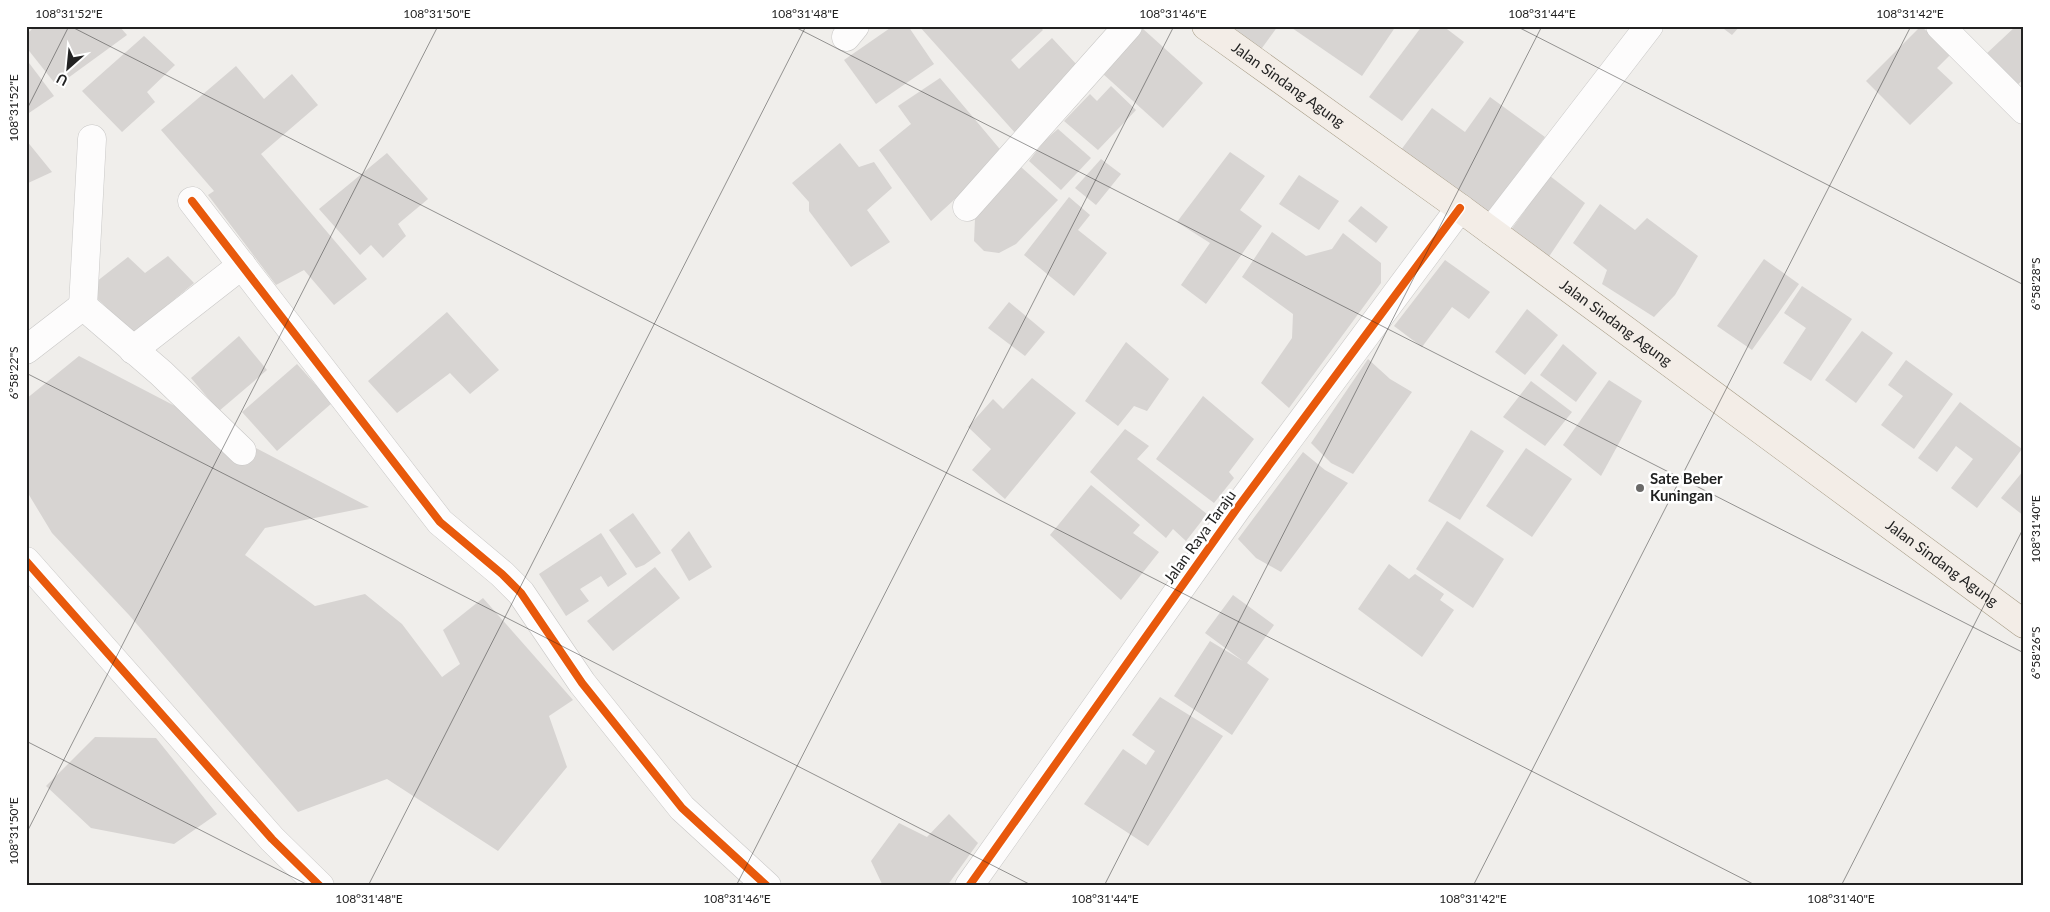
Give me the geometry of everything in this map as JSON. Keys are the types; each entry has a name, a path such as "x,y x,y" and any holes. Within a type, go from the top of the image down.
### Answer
{"main road":[{"name":"Jalan Sindang Agung","path":"1206,26 1460,208 2024,624"}],"street":[{"path":"967,207 1128,26"},
{"path":"1491,231 1649,26"},
{"path":"1940,26 2024,110"},
{"path":"26,350 83,306 92,138"},
{"path":"192,201 440,522 521,592 582,683 682,808 767,886"},
{"name":"Jalan Raya Taraju","path":"969,886 1238,506 1460,208"},
{"path":"133,350 242,265"},
{"path":"83,306 161,373 242,451"},
{"path":"26,561 272,839 320,886"}],"building":[{"path":"35,26 119,26 127,35 57,86 26,47 26,35"},
{"path":"893,26 908,26 934,64 876,104 844,60"},
{"path":"919,26 1039,26 1043,30 1011,60 1019,69 1052,38 1078,66 1017,135"},
{"path":"1205,26 1278,26 1254,59"},
{"path":"1293,26 1396,26 1362,76 1292,28"},
{"path":"1422,26 1443,26 1464,42 1402,121 1369,97"},
{"path":"1720,26 1740,26 1732,35"},
{"path":"1921,26 1951,54 1937,68 1953,83 1910,125 1866,81"},
{"path":"2016,26 2024,26 2024,79 2015,87 1985,55"},
{"path":"1142,28 1203,83 1163,128 1102,73"},
{"path":"144,36 175,65 147,92 155,102 122,132 82,91"},
{"path":"26,59 54,96 26,115"},
{"path":"236,66 264,99 292,74 318,105 261,154 367,279 334,305 304,270 276,285 208,195 214,191 161,130"},
{"path":"940,78 1004,154 931,221 879,150 911,124 898,106"},
{"path":"1111,86 1136,110 1098,150 1064,121 1090,94 1097,101"},
{"path":"1490,97 1545,137 1485,216 1398,154 1432,108 1465,132"},
{"path":"1058,129 1091,158 1061,190 1029,161 1045,140"},
{"path":"26,140 52,172 26,184"},
{"path":"840,143 859,167 874,162 892,188 867,210 890,242 851,267 809,211 809,202 792,183"},
{"path":"1230,152 1265,176 1240,210 1262,226 1206,304 1181,285 1210,243 1177,222"},
{"path":"387,153 428,199 398,224 406,236 383,258 371,245 360,255 319,209"},
{"path":"1101,159 1121,174 1096,205 1075,188"},
{"path":"1021,167 1058,200 1016,244 999,253 984,251 974,241 975,219"},
{"path":"1299,175 1339,201 1319,230 1279,204"},
{"path":"1550,176 1585,203 1544,264 1505,238"},
{"path":"1069,197 1090,215 1078,230 1107,253 1074,296 1024,255"},
{"path":"1600,204 1635,230 1647,218 1698,256 1675,295 1654,317 1602,284 1607,270 1573,243"},
{"path":"1361,206 1388,227 1376,243 1348,221"},
{"path":"1272,232 1306,256 1332,249 1343,233 1381,263 1381,283 1289,408 1261,383 1292,338 1293,314 1242,277"},
{"path":"168,256 194,283 134,333 87,289 128,257 145,273"},
{"path":"1764,259 1799,284 1752,350 1717,326"},
{"path":"1445,260 1490,292 1469,319 1452,307 1422,347 1394,326"},
{"path":"1802,286 1852,319 1811,381 1783,363 1806,328 1784,313"},
{"path":"1009,302 1045,332 1025,356 988,328"},
{"path":"1527,309 1558,335 1525,375 1495,352"},
{"path":"447,312 499,370 470,394 450,373 397,413 368,381"},
{"path":"1862,331 1893,353 1856,403 1825,380"},
{"path":"239,336 267,370 219,411 191,378"},
{"path":"1126,342 1169,379 1147,411 1134,406 1118,426 1085,401"},
{"path":"1563,344 1597,373 1576,402 1540,375"},
{"path":"79,356 369,507 265,528 245,555 315,606 365,594 402,624 442,677 460,664 443,630 483,598 573,700 549,716 567,767 498,851 387,779 298,812 129,615 52,533 26,490 26,399"},
{"path":"1368,359 1390,379 1412,392 1353,474 1331,463 1311,443"},
{"path":"1906,360 1953,394 1914,449 1881,425 1903,396 1888,385"},
{"path":"297,364 332,403 277,451 242,412"},
{"path":"1032,378 1076,413 1005,499 972,470 991,449 968,427 993,399 1003,409"},
{"path":"1609,380 1642,401 1601,476 1563,445"},
{"path":"1531,381 1572,412 1545,446 1503,417"},
{"path":"1203,396 1254,439 1229,472 1234,478 1214,503 1156,459"},
{"path":"1960,402 2022,449 1977,508 1951,488 1973,459 1956,446 1937,472 1918,458"},
{"path":"1125,429 1149,446 1137,459 1207,514 1186,541 1173,529 1166,538 1090,472"},
{"path":"1471,430 1504,451 1460,520 1428,501"},
{"path":"1526,448 1572,479 1532,537 1486,506"},
{"path":"1303,452 1325,470 1348,483 1281,572 1256,558 1238,539"},
{"path":"2024,470 2024,516 2001,498"},
{"path":"1091,485 1140,525 1133,533 1159,552 1121,600 1050,535"},
{"path":"633,513 661,553 644,565 636,568 609,530"},
{"path":"1447,521 1504,559 1473,608 1416,569"},
{"path":"689,531 712,567 689,581 671,550"},
{"path":"601,533 627,574 608,587 601,576 580,589 589,601 566,616 539,574"},
{"path":"1389,564 1409,579 1415,574 1444,594 1440,600 1454,610 1422,657 1358,609"},
{"path":"655,567 680,598 613,651 587,621"},
{"path":"1233,595 1274,625 1247,663 1269,679 1232,735 1174,696 1210,641 1243,661 1205,633"},
{"path":"1160,697 1223,736 1148,846 1084,804 1123,749 1146,765 1155,751 1132,735"},
{"path":"95,737 156,738 217,814 174,844 91,828 46,786"},
{"path":"949,814 978,843 947,886 883,886 871,861 899,823 927,837"}],"cycle path":[{"path":"192,201 440,522 502,574 521,593 582,683 682,808 767,886"},
{"path":"969,886 1238,507 1460,208"},
{"path":"26,561 272,839 320,886"}],"place":[{"name":"Sate Beber Kuningan","path":"1640,488"}]}
